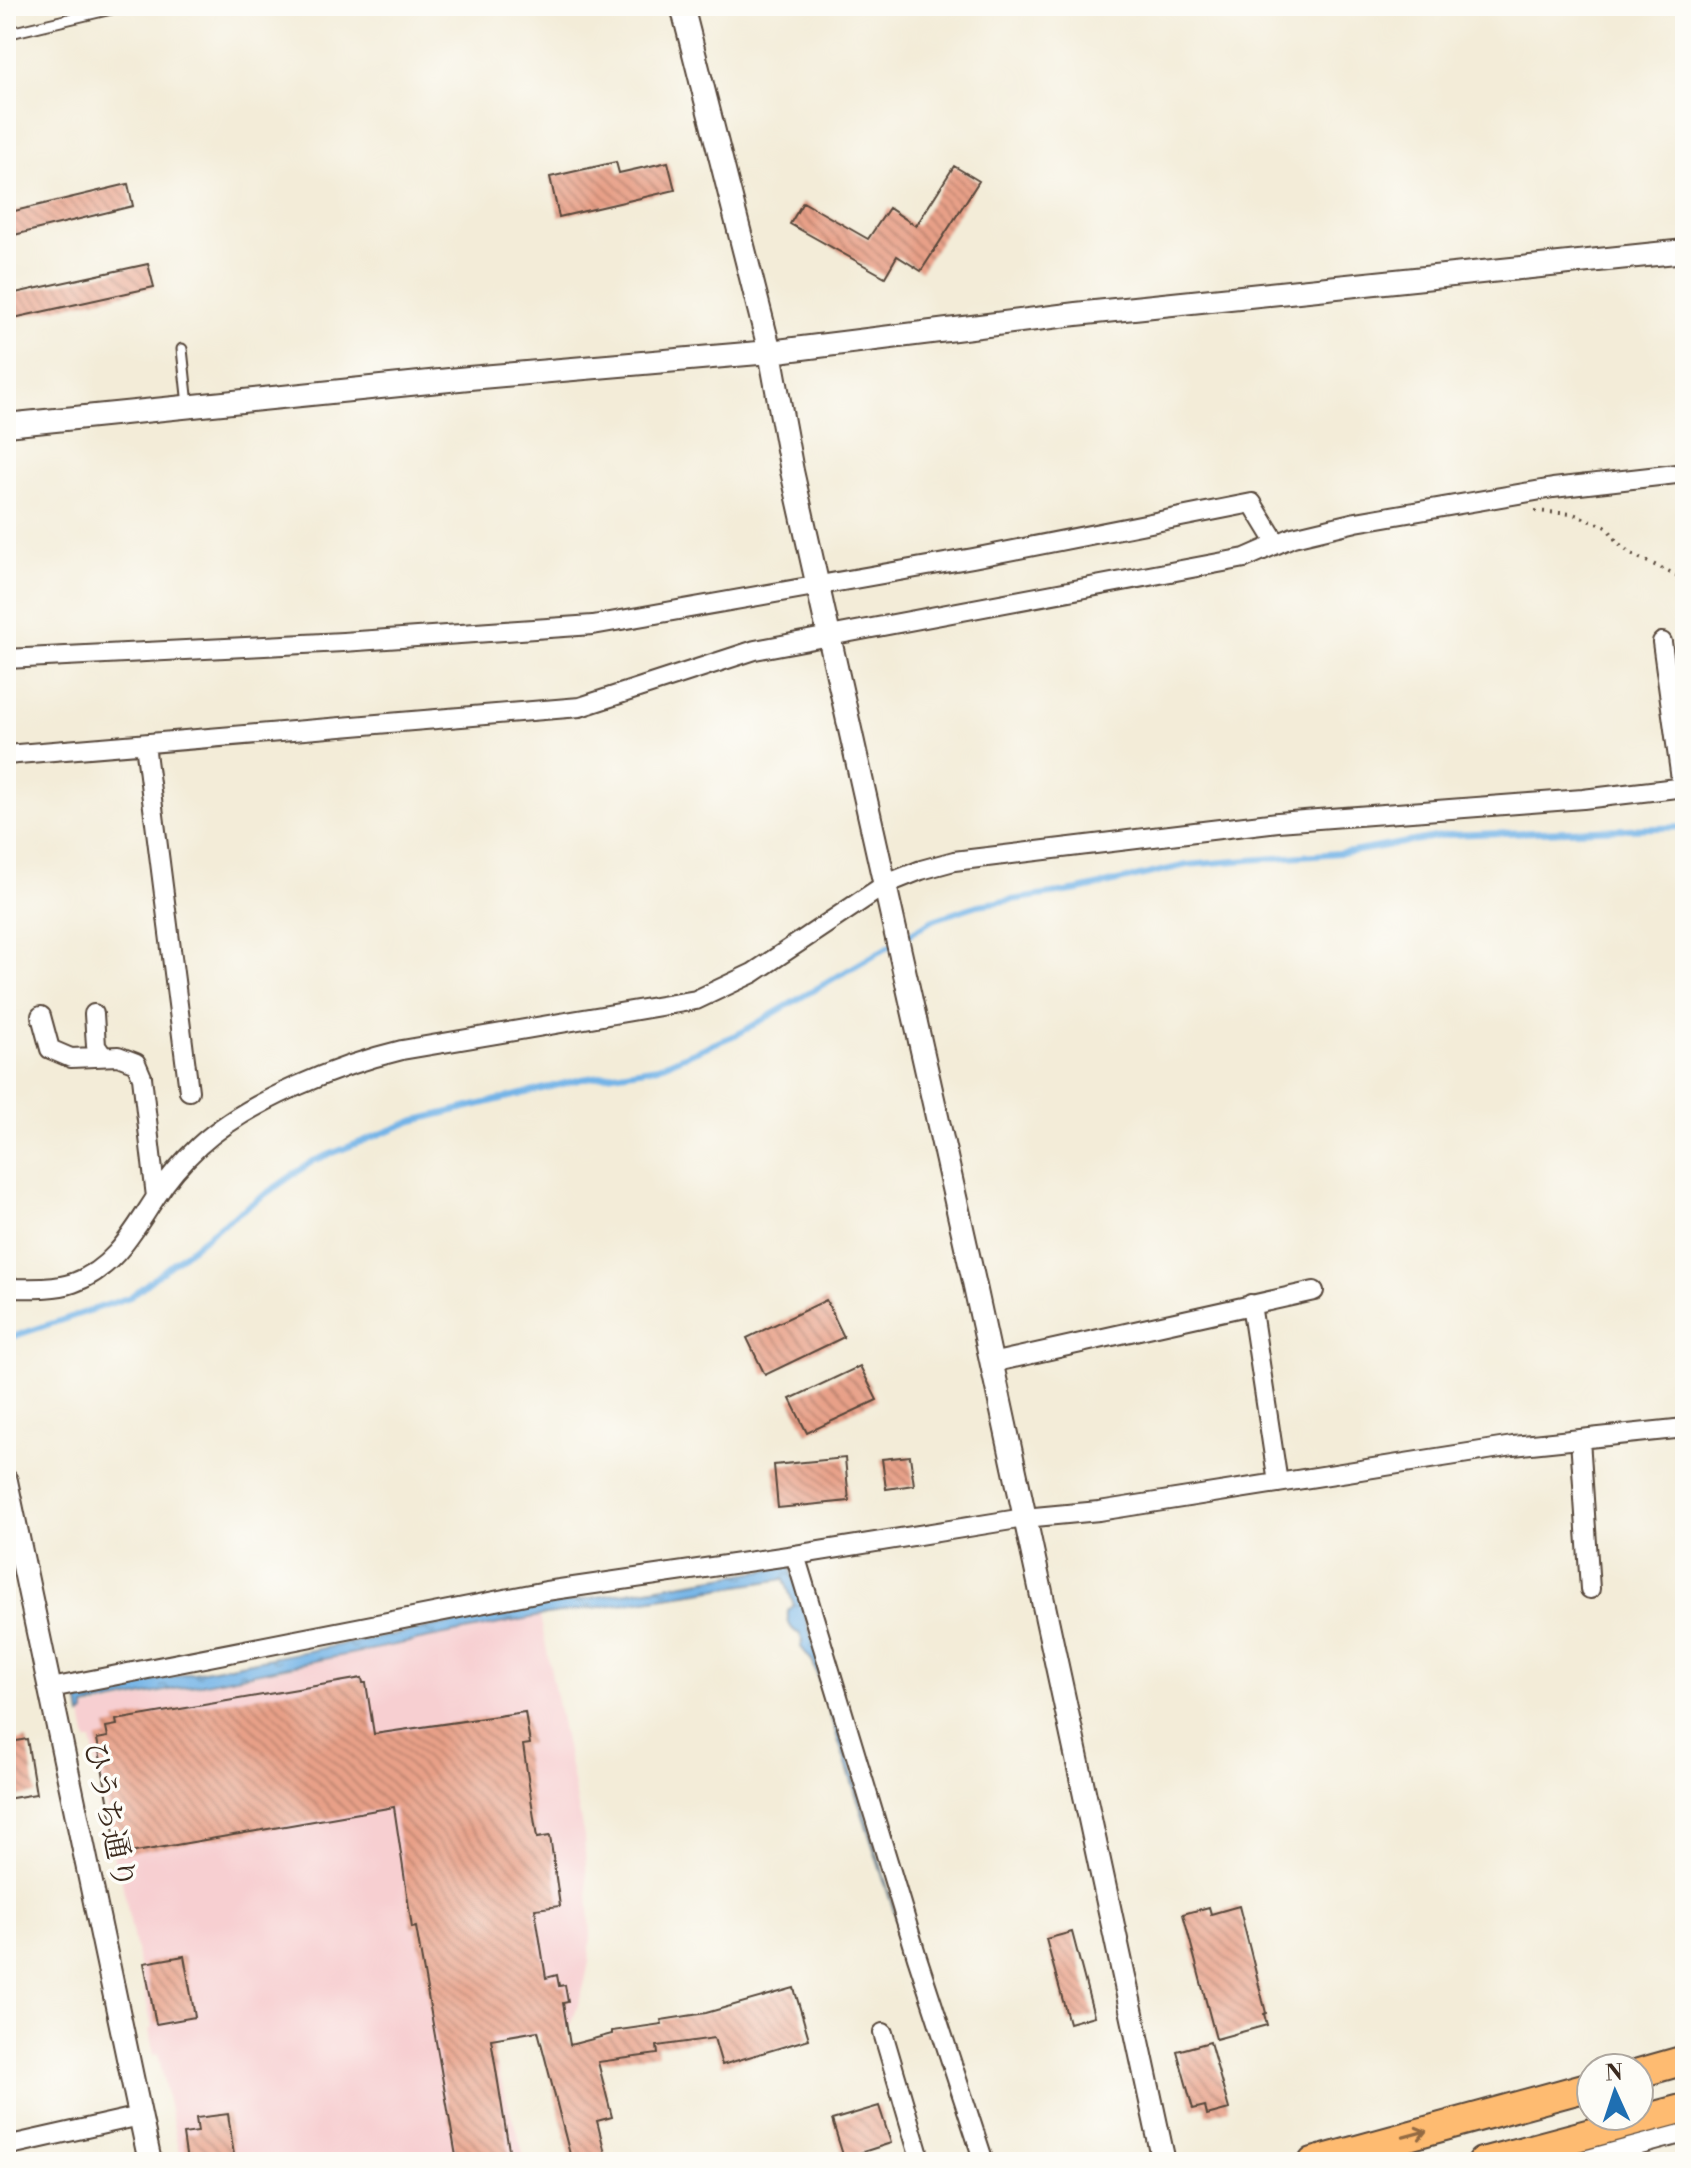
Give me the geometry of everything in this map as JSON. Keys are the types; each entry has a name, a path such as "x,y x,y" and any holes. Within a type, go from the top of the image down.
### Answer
{"main road":[{"path":"1655,2068 1685,2060"},
{"path":"1313,2162 1575,2090"},
{"path":"1482,2162 1685,2108"}],"street":[{"path":"682,6 770,352 792,471 886,884 1164,2162"},
{"path":"6,425 770,352 1076,314 1685,251"},
{"path":"6,755 580,707 755,650 1245,558 1293,537 1356,522 1514,494 1685,473"},
{"path":"6,659 343,642 593,625 973,558 1252,503 1277,544"},
{"path":"6,1288 51,1287 87,1277 124,1245 178,1167 222,1127 247,1111 319,1078 374,1056 402,1050 696,1000 753,973 886,884 921,870 990,856 1278,822 1583,799 1683,787 1662,642"},
{"path":"145,744 189,1091"},
{"path":"94,1014 96,1046 103,1056"},
{"path":"41,1016 50,1049 71,1058 118,1056 136,1063 142,1077 156,1197"},
{"path":"991,1363 1314,1291"},
{"path":"1251,1304 1278,1483"},
{"path":"51,1688 546,1591 1024,1518 1099,1511 1513,1446 1685,1428"},
{"path":"1580,1439 1590,1589"},
{"name":"ひうち通り","path":"6,1481 150,2162"},
{"path":"795,1555 917,1957 984,2162"},
{"path":"883,2033 921,2162"},
{"path":"6,2146 140,2116"},
{"path":"1577,2162 1685,2133"}],"lane":[{"path":"6,34 124,6"},
{"path":"182,349 188,407"}],"path":[{"path":"1514,494 1537,513 1573,514 1607,527 1617,542 1631,554 1685,579"}],"shaded area":[{"path":"540,1616 584,1837 591,1935 584,1986 572,2023 567,2028 490,2045 526,2162 181,2162 158,2054 154,2055 149,2030 152,2028 121,1877 117,1877 113,1855 116,1853 92,1741 87,1741 82,1716 85,1709"}],"water":[{"path":"790,1566 904,1942 813,1662 801,1647 803,1641 800,1634 789,1622 788,1611 794,1605 784,1579 540,1616 85,1707 85,1713 81,1716 78,1695 560,1603"}],"building":[{"path":"616,162 619,173 668,162 675,190 559,217 550,177"},
{"path":"954,166 979,181 921,271 897,256 885,277 790,224 803,202 868,239 889,208 916,226"},
{"path":"128,184 133,206 6,237 6,213"},
{"path":"148,264 154,287 9,319 6,295"},
{"path":"826,1300 844,1337 765,1375 747,1338"},
{"path":"860,1366 877,1400 807,1433 790,1399"},
{"path":"910,1456 914,1485 886,1489 882,1459"},
{"path":"845,1458 849,1501 778,1508 774,1465"},
{"path":"362,1678 366,1683 374,1734 525,1712 530,1744 523,1745 537,1838 550,1836 560,1906 535,1909 546,1978 557,1975 559,1986 565,1985 568,2002 563,2003 570,2045 612,2034 612,2031 662,2024 661,2020 706,2013 794,1988 809,2039 722,2065 714,2038 657,2046 658,2054 598,2062 612,2117 597,2121 606,2157 572,2162 538,2031 491,2039 511,2162 457,2162 416,1927 412,1928 394,1807 118,1855 97,1739 108,1737 106,1727 117,1725 116,1720"},
{"path":"27,1739 36,1794 6,1799 6,1743"},
{"path":"1239,1906 1267,2025 1216,2039 1183,1914 1209,1907 1211,1914"},
{"path":"1072,1932 1094,2016 1069,2023 1046,1939"},
{"path":"184,1956 195,2017 156,2024 144,1963"},
{"path":"1210,2042 1229,2109 1207,2115 1205,2106 1193,2109 1177,2051"},
{"path":"879,2106 891,2143 844,2158 832,2120"},
{"path":"228,2114 235,2162 187,2162 183,2134 198,2132 196,2118"}],"waterway":[{"path":"903,938 933,920 978,905 1079,890 1187,865 1352,852 1447,835 1685,827"},
{"path":"6,1339 130,1297 221,1225 313,1161 413,1121 582,1079 658,1067 740,1033 893,944"}]}
